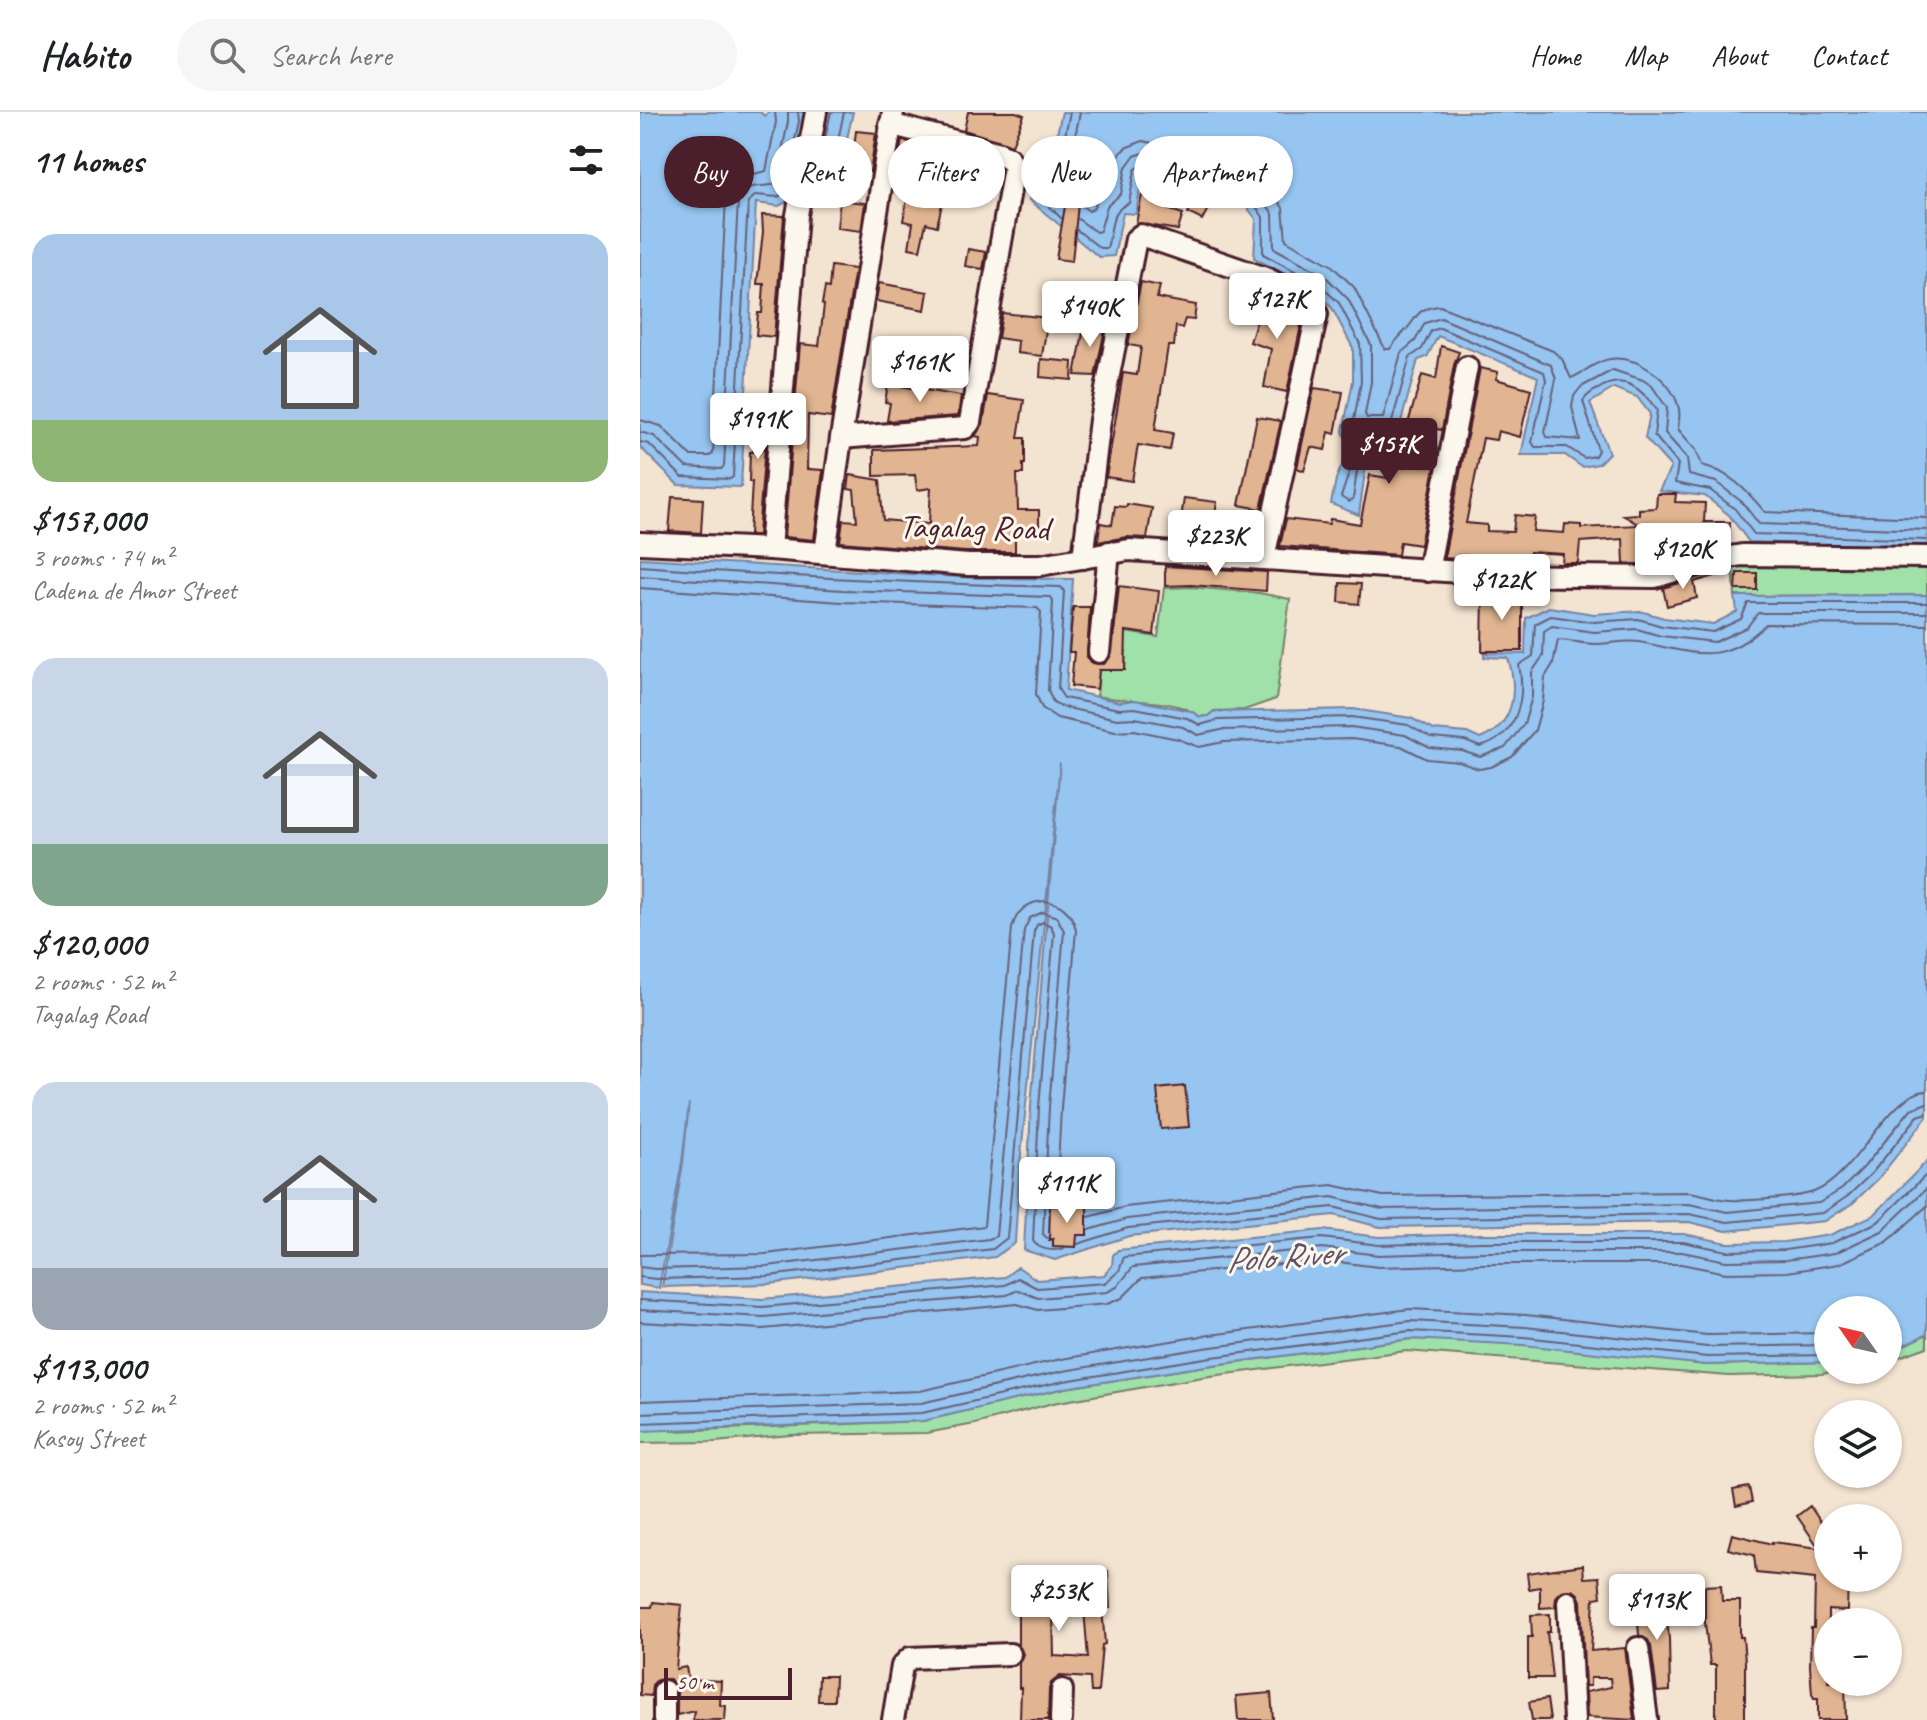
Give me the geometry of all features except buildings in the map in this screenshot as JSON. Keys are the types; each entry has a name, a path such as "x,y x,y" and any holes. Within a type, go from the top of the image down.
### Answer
{"street":[{"path":"770,549 797,215 816,112"},
{"path":"825,553 841,438 892,118 1009,158 1014,167 970,422 965,428 841,438"},
{"path":"1083,558 1100,420 1138,237 1141,235 1268,279 1310,301 1317,314 1264,558"},
{"path":"1428,571 1467,367"},
{"name":"Tagalag Road","path":"640,543 770,549 968,565 1040,565 1129,550 1505,575 1655,577 1712,560 1742,555 1927,557"},
{"path":"1099,652 1109,552"},
{"path":"1568,1602 1574,1720"},
{"path":"1638,1648 1647,1720"},
{"path":"893,1720 902,1666 910,1658 1010,1654"},
{"path":"1061,1720 1062,1690"},
{"path":"664,1691 664,1720"}],"green space":[{"path":"1927,563 1927,595 1735,596 1733,564"},
{"path":"1191,587 1290,599 1276,699 1244,710 1214,711 1200,717 1164,703 1097,696 1099,670 1125,670 1126,651 1104,650 1105,629 1158,637 1164,588"},
{"path":"1927,1334 1927,1347 1902,1356 1902,1346"},
{"path":"1482,1337 1706,1365 1814,1362 1814,1374 1729,1376 1406,1351 1203,1377 1053,1403 975,1424 926,1433 790,1435 715,1442 640,1443 640,1425 667,1425 672,1431 923,1421 1065,1388 1206,1366 1411,1339 1475,1341"}],"water":[{"path":"640,112 760,112 765,116 768,112 804,112 808,119 804,136 770,136 770,205 756,203 741,487 678,485 640,447"},
{"path":"824,112 853,112 848,136 818,136"},
{"path":"1062,112 1927,112 1927,548 1749,542 1729,515 1705,496 1659,491 1671,467 1645,438 1650,414 1637,397 1614,388 1590,403 1609,453 1598,464 1582,467 1565,455 1521,455 1538,377 1438,336 1427,357 1418,360 1396,440 1370,436 1359,515 1331,504 1336,479 1349,449 1343,431 1353,381 1353,348 1332,308 1314,289 1254,258 1256,219 1248,208 1293,208 1293,136 1134,136 1136,214 1123,213 1114,256 1099,257 1039,208 1118,208 1118,136 1057,136"},
{"path":"640,558 978,578 1073,579 1066,690 1120,702 1135,700 1191,711 1200,717 1213,712 1353,709 1411,718 1434,730 1467,733 1480,739 1501,725 1513,694 1508,658 1484,657 1484,653 1525,654 1526,618 1549,607 1594,614 1640,611 1664,618 1713,624 1737,612 1735,596 1927,595 1927,1117 1878,1179 1853,1203 1825,1221 1726,1231 1689,1222 1380,1227 1334,1215 1129,1236 1055,1260 1024,1250 1031,1106 1060,763 1015,1243 995,1257 768,1284 662,1287 683,1163 689,1103 682,1162 659,1288 640,1285"},
{"name":"Polo River","path":"1927,1161 1927,1334 1902,1346 1902,1296 1814,1296 1814,1362 1706,1365 1523,1345 1411,1339 1065,1388 923,1421 640,1431 640,1292 762,1299 1005,1277 1018,1267 1037,1280 1104,1275 1112,1266 1113,1255 1118,1250 1323,1230 1379,1237 1684,1234 1727,1243 1784,1242 1830,1235 1874,1215"}]}
